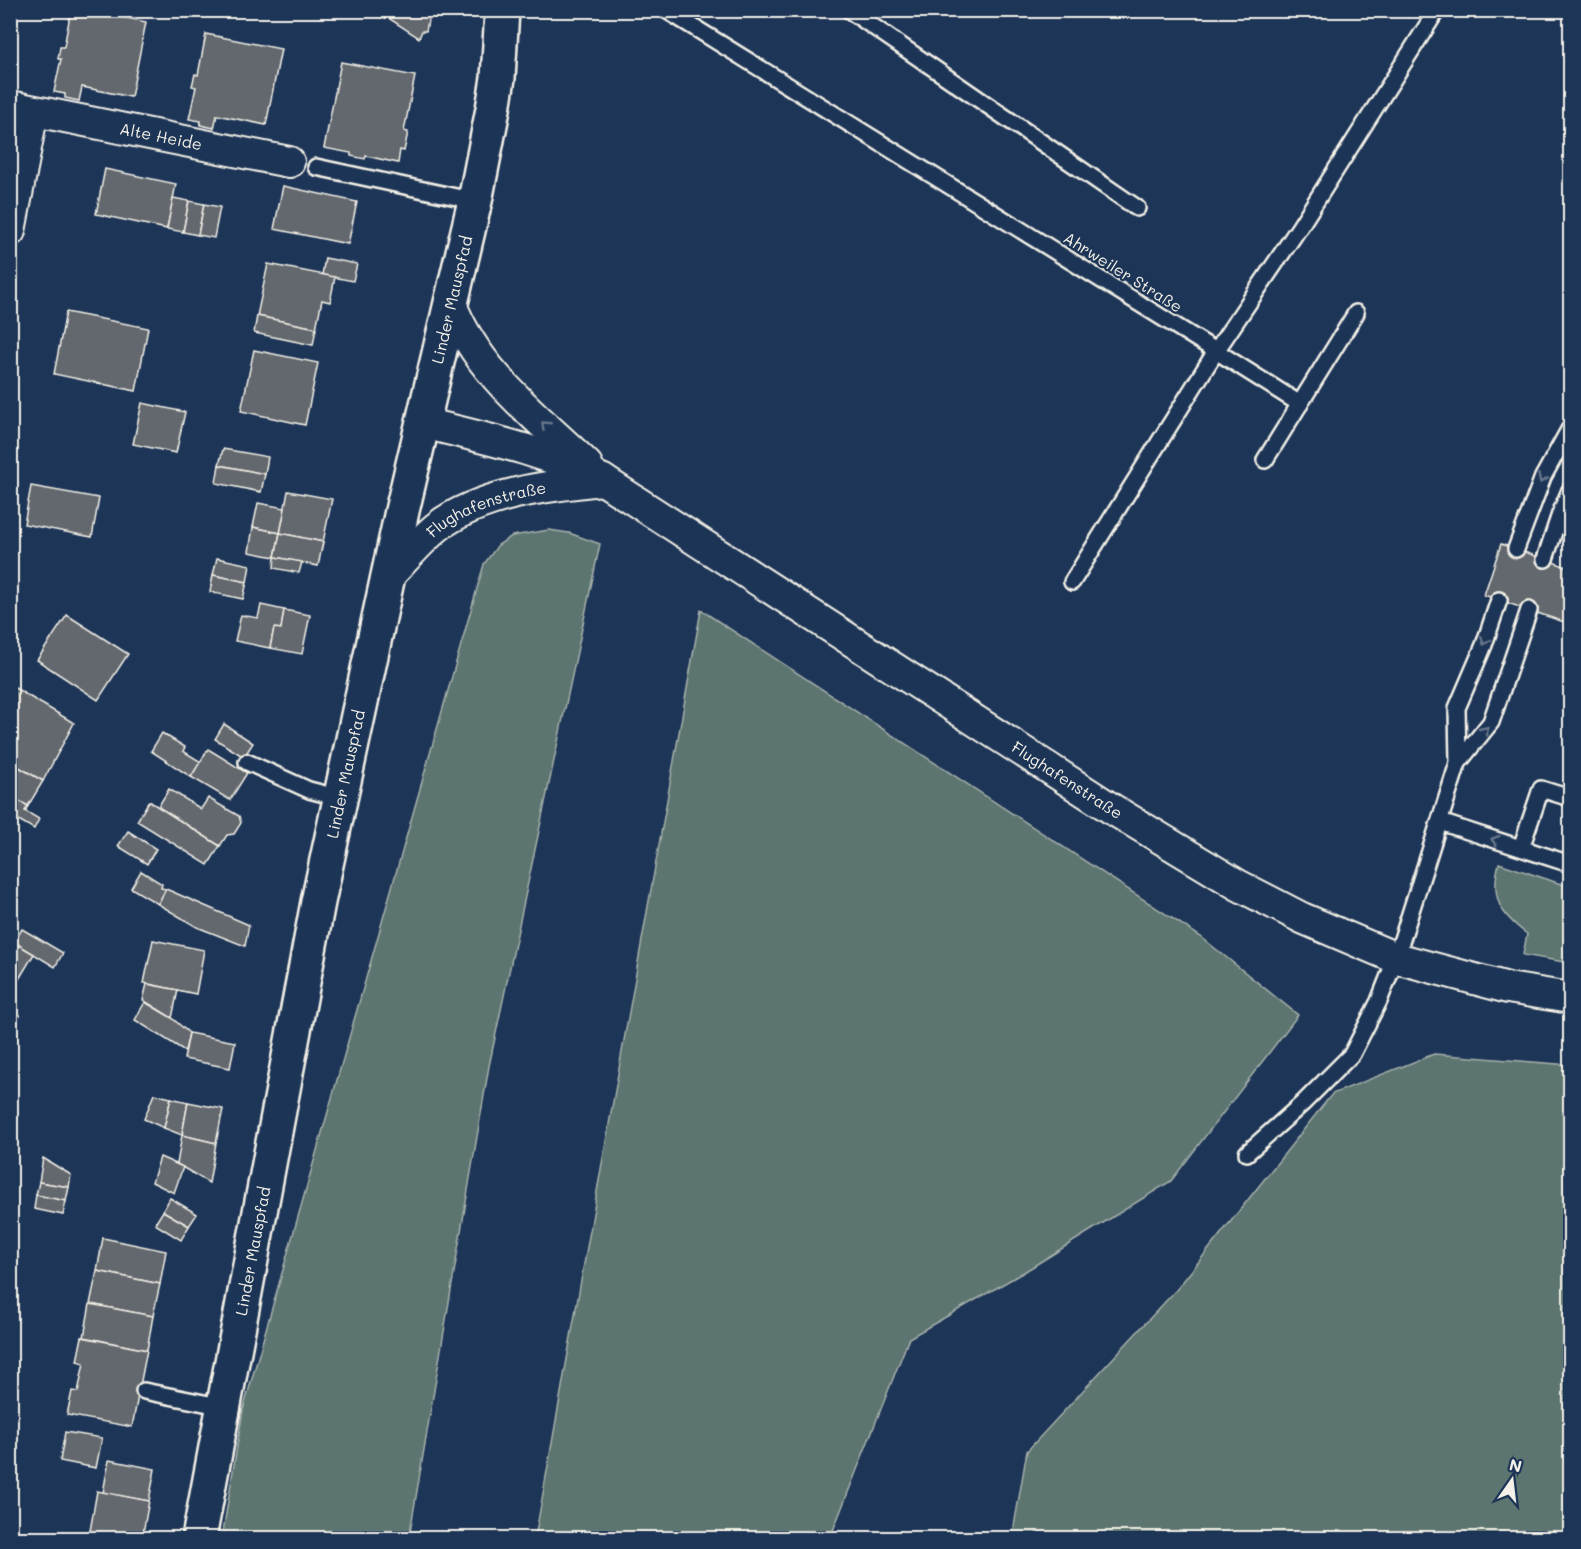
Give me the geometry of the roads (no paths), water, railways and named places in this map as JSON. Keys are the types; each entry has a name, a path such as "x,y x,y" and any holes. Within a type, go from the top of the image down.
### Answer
{"street":[{"name":"Linder Mauspfad","path":"199,1539 318,902 388,577 475,201 498,78 502,10"},
{"name":"Alte Heide","path":"10,231 22,109 303,164"},
{"name":"Flughafenstraße","path":"451,304 466,338 496,378 603,480"},
{"name":"Flughafenstraße","path":"423,423 551,457 603,480 1151,834 1238,885 1302,918 1396,958 1508,988 1570,998"},
{"name":"Flughafenstraße","path":"388,577 436,528 457,514 521,492 559,484 603,480"}],"lane":[{"name":"Ahrweiler Straße","path":"666,10 1300,404"},
{"path":"849,10 1137,208"},
{"path":"1072,582 1216,351 1299,228 1437,10"},
{"path":"303,164 475,201"},
{"path":"1265,460 1356,314"},
{"path":"1516,549 1542,477 1570,428"},
{"path":"1545,559 1570,490"},
{"path":"1247,1153 1303,1103 1352,1054 1379,1001 1396,958 1458,763 1457,708 1484,645 1499,600"},
{"path":"1458,763 1491,722 1528,610"},
{"path":"247,762 309,790 340,798"},
{"path":"1521,848 1541,789 1570,798"},
{"path":"1440,822 1570,864"},
{"path":"144,1391 224,1407"}]}
